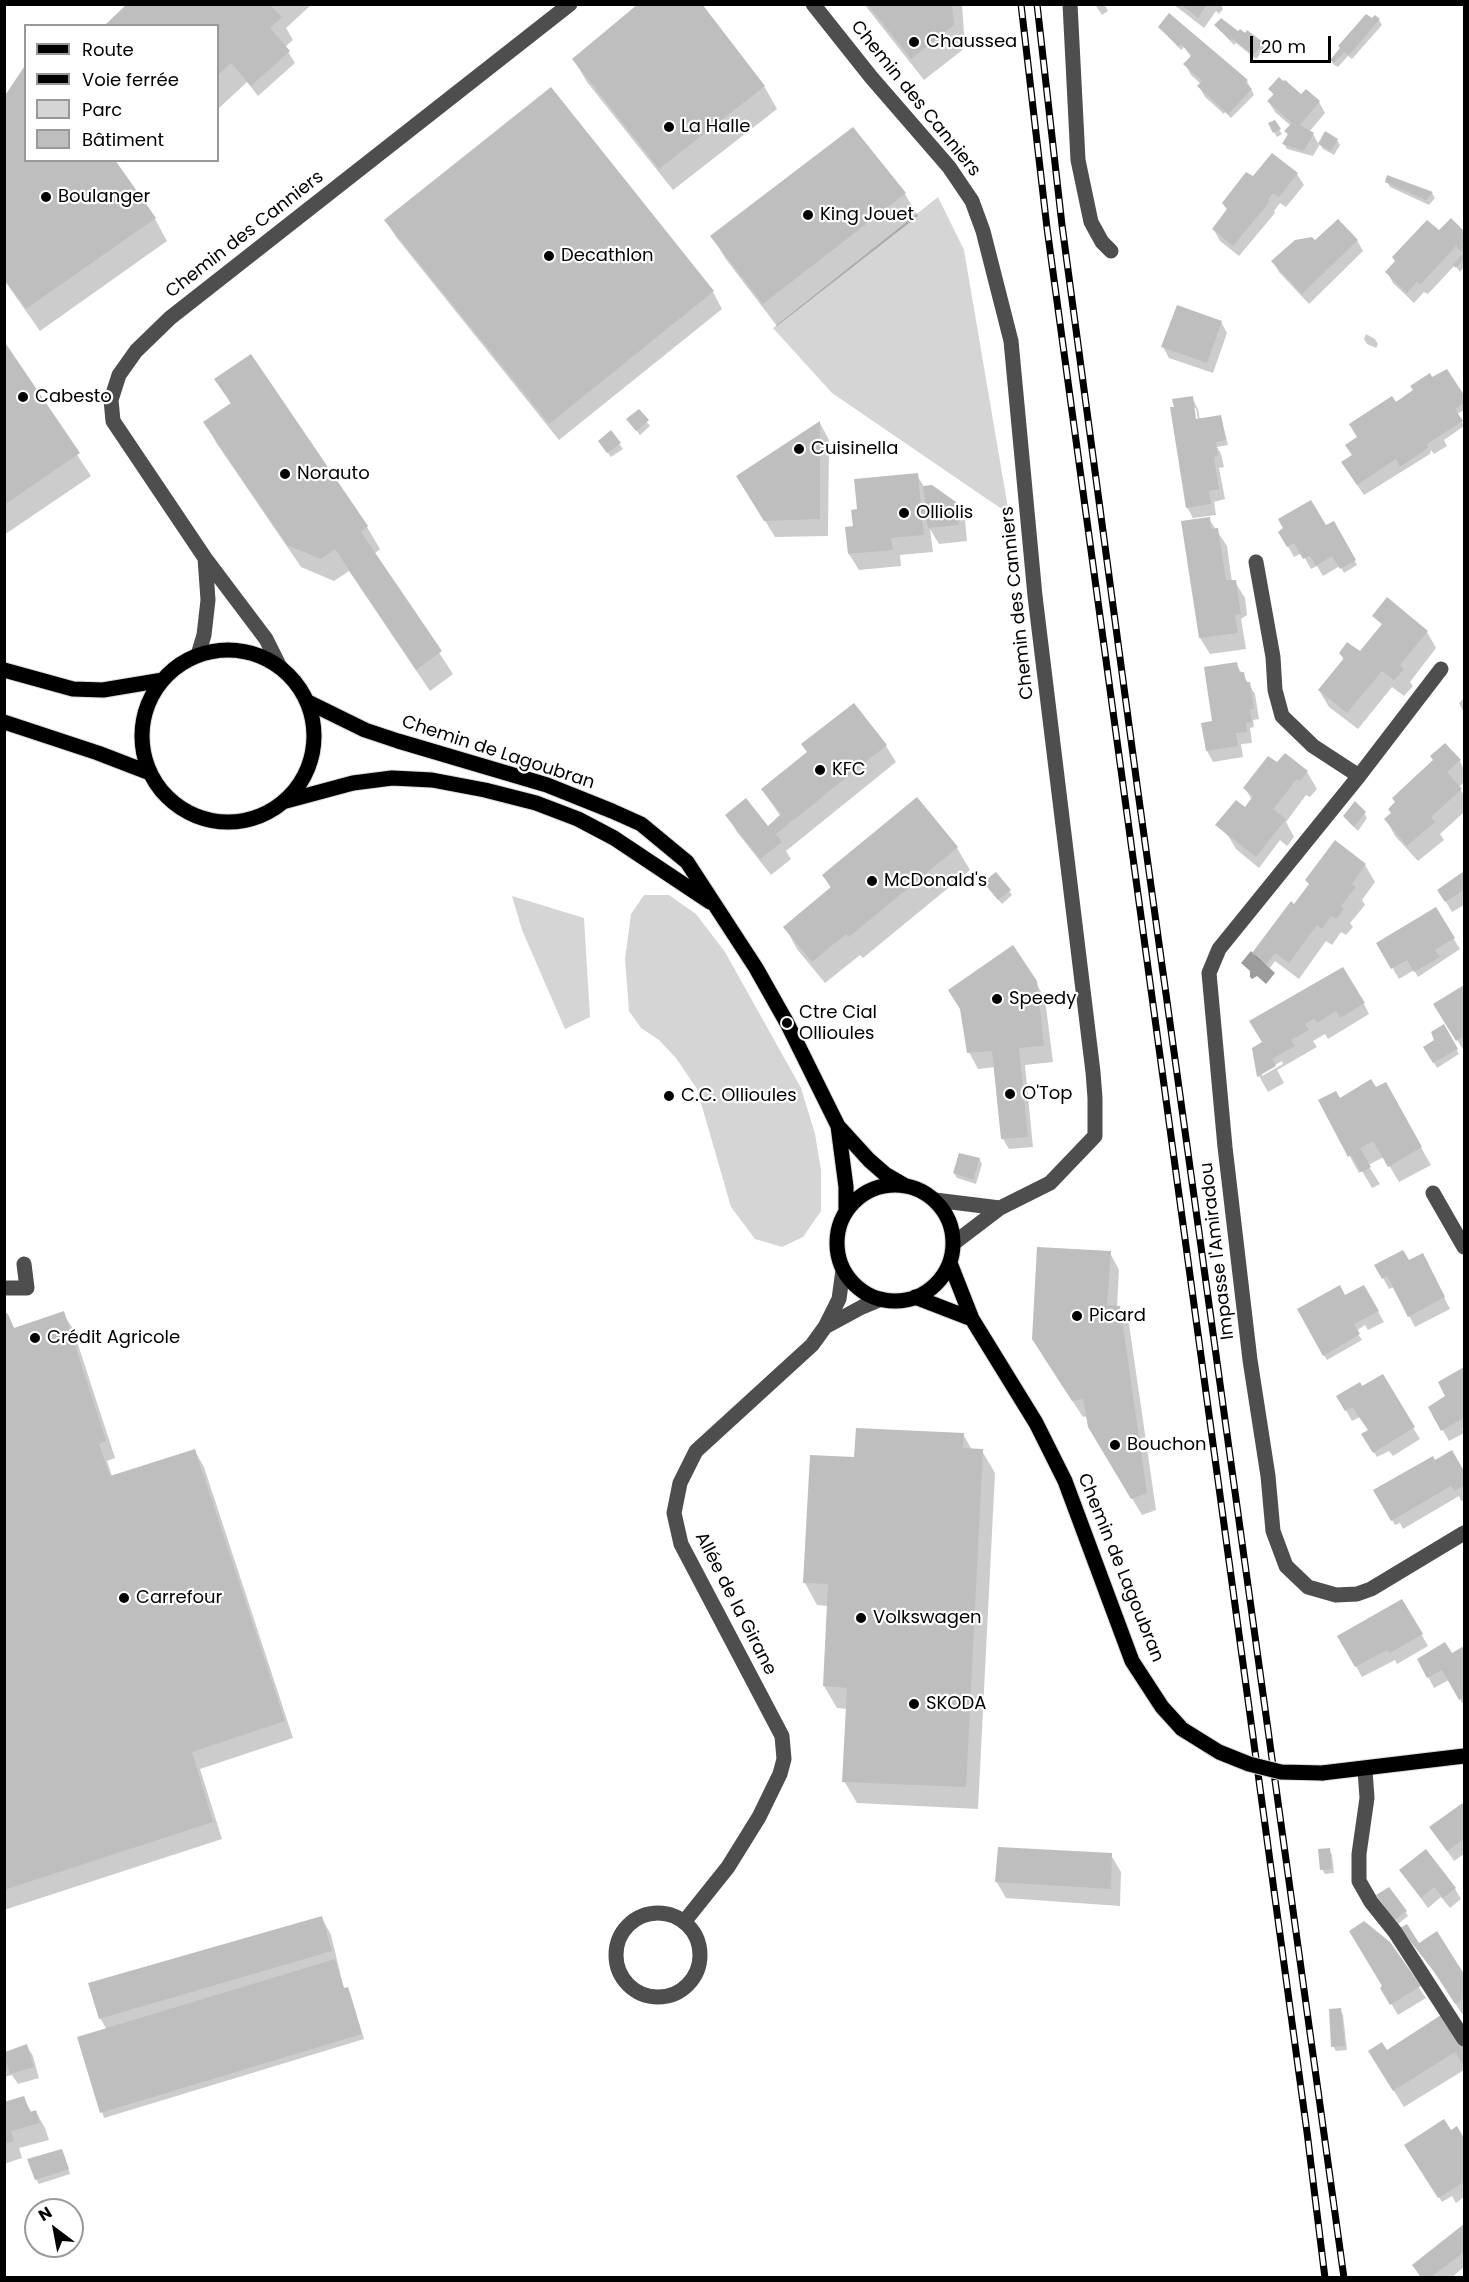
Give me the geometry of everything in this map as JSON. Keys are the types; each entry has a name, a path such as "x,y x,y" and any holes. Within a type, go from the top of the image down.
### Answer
{"main road":[{"path":"226,650 254,654 280,667 296,683 308,702 314,723 314,744 310,765 300,784 286,801 261,816 244,821 209,820 177,805 164,793 150,773 143,745 145,715 152,697 163,680 179,666 198,656 226,650"},
{"path":"4,670 73,689 103,690 163,680"},
{"name":"Chemin de Lagoubran","path":"308,702 376,734 547,785 641,824 687,862 756,968 787,1023 838,1126 869,1160 885,1174 904,1185"},
{"path":"4,722 150,773"},
{"name":"Chemin de Lagoubran","path":"286,801 352,783 392,778 432,780 485,790 536,803 578,819 614,838 715,905"},
{"name":"Chemin de Lagoubran","path":"838,1126 846,1187 846,1210"},
{"path":"887,1185 904,1185 921,1190 935,1200 949,1220 954,1243 950,1263 936,1283 915,1297 898,1301 880,1299 866,1293 853,1283 843,1270 836,1243 846,1210 872,1189 887,1185"},
{"name":"Chemin de Lagoubran","path":"950,1263 972,1319 1036,1424 1065,1481 1132,1661 1162,1707 1182,1729 1219,1752 1249,1764 1281,1772 1322,1773 1365,1770 1464,1756"},
{"path":"915,1297 972,1319"}],"street":[{"name":"Chemin des Canniers","path":"280,667 266,639 205,558 113,421 111,400 119,375 136,351 170,318 570,4"},
{"name":"Chemin des Canniers","path":"813,4 871,77 949,167 972,201 983,231 1011,341 1035,596 1095,1098 1095,1136 1050,1183 999,1208 954,1243"},
{"path":"1070,4 1078,160 1090,222 1102,242 1111,251"},
{"path":"198,656 204,635 207,600 205,558"},
{"path":"1256,562 1273,657 1275,690 1282,717 1313,746 1359,776"},
{"name":"Impasse l'Amiradou","path":"1441,669 1359,776 1219,949 1209,973 1226,1158 1250,1360 1268,1476 1273,1531 1286,1566 1308,1587 1336,1595 1357,1594 1371,1589 1464,1533"},
{"path":"1433,1193 1464,1247"},
{"path":"935,1200 999,1208"},
{"path":"4,1288 27,1288 24,1264"},
{"name":"Allée de la Girane","path":"684,1922 728,1868 759,1817 777,1781 784,1759 782,1736 681,1544 674,1513 680,1483 696,1451 812,1346 825,1327 839,1299 843,1270"},
{"name":"Allée de la Girane","path":"825,1327 880,1299"},
{"path":"1365,1770 1367,1798 1359,1854 1359,1881 1464,2038"},
{"path":"651,1914 665,1914 684,1922 697,1939 700,1953 698,1966 692,1979 683,1989 671,1995 651,1996 632,1989 622,1979 616,1959 619,1939 626,1927 637,1918 651,1914"}],"green space":[{"path":"938,197 964,250 1009,514 832,393 773,328"},
{"path":"644,895 669,895 696,914 725,952 801,1088 815,1134 821,1170 821,1211 803,1237 782,1247 755,1239 731,1207 697,1089 676,1058 659,1040 641,1028 629,1011 625,959 631,914"},
{"path":"512,896 584,918 590,1017 565,1029 522,930"}],"shaded area":[{"path":"1251,951 1275,973 1266,984 1257,976 1252,979 1250,971 1241,963"}],"building":[{"path":"127,4 275,4 272,7 282,17 270,28 290,51 251,86 231,63 219,74 219,24 106,24"},
{"name":"La Halle","path":"638,4 702,4 765,86 659,169 572,59"},
{"name":"Chaussea","path":"867,4 952,4 954,25 911,59"},
{"path":"1180,4 1207,4 1198,18"},
{"path":"1169,13 1248,80 1245,83 1252,89 1228,114 1197,86 1202,81 1183,64 1192,55 1181,44 1178,46 1158,27"},
{"path":"1366,14 1372,18 1375,15 1380,19 1349,55 1344,52 1334,63 1330,60 1340,48 1338,46"},
{"path":"1221,18 1238,31 1240,29 1245,33 1247,30 1264,43 1253,55 1233,39 1230,40 1214,25"},
{"path":"24,67 24,162 116,162 156,218 26,309 4,278 4,97"},
{"path":"1279,77 1301,94 1306,89 1320,101 1300,125 1314,133 1304,151 1282,144 1288,134 1284,131 1292,123 1267,101 1274,94 1268,89"},
{"name":"Decathlon","path":"551,87 714,291 549,424 384,220"},
{"path":"1275,120 1281,129 1273,133 1268,123"},
{"name":"King Jouet","path":"853,127 906,193 763,304 710,236"},
{"path":"1325,131 1338,139 1331,151 1318,144"},
{"path":"1272,153 1298,173 1279,197 1273,193 1268,200 1270,201 1233,246 1212,229 1227,209 1222,203 1246,172 1253,176"},
{"path":"1387,175 1433,192 1426,200 1385,182"},
{"path":"1451,218 1464,231 1464,259 1456,268 1453,265 1463,253 1456,246 1421,284 1417,282 1407,293 1385,272 1395,261 1392,257 1427,220 1439,230"},
{"path":"1338,219 1358,240 1302,294 1271,261 1295,240 1312,237 1315,240"},
{"path":"1177,305 1222,321 1207,363 1161,347"},
{"name":"Cabesto","path":"4,341 80,453 4,505"},
{"name":"Norauto","path":"251,354 368,526 361,532 442,651 416,670 335,549 321,559 287,545 203,422 231,403 214,379"},
{"path":"1447,369 1464,395 1464,403 1455,409 1463,421 1427,444 1428,448 1400,467 1396,459 1357,485 1341,462 1352,455 1345,445 1357,437 1349,424 1392,396 1396,402 1413,390 1410,386 1430,373 1432,377"},
{"path":"1193,396 1196,419 1221,415 1226,440 1216,442 1218,456 1214,457 1219,489 1209,491 1211,504 1186,508 1170,407 1174,407 1172,399"},
{"path":"639,409 649,420 636,431 626,419"},
{"name":"Cuisinella","path":"820,421 820,519 764,521 736,476"},
{"path":"611,430 621,443 607,453 598,441"},
{"name":"Olliolis","path":"918,473 921,508 926,508 923,486 932,485 956,502 959,525 928,528 926,516 922,516 924,535 891,538 893,550 848,554 845,527 853,526 851,510 857,509 854,479"},
{"path":"1311,500 1326,525 1334,521 1356,560 1340,569 1332,556 1316,566 1310,556 1303,559 1294,543 1287,547 1278,532 1283,528 1278,519"},
{"path":"1210,517 1211,529 1218,528 1226,580 1236,580 1241,614 1235,615 1238,633 1199,638 1181,521"},
{"path":"1387,597 1428,631 1400,665 1404,669 1394,680 1382,671 1347,713 1318,690 1344,658 1339,653 1347,642 1360,651 1382,624 1372,616"},
{"path":"1237,662 1239,672 1244,672 1246,682 1250,682 1254,709 1250,709 1252,722 1246,723 1247,732 1236,733 1238,746 1206,751 1201,723 1212,721 1204,667"},
{"name":"KFC","path":"854,703 887,745 776,834 782,842 760,859 725,815 746,798 768,826 781,814 761,789 807,752 801,744"},
{"path":"1445,743 1461,760 1447,772 1462,789 1431,817 1435,822 1407,846 1384,819 1391,813 1388,809 1395,802 1392,798 1433,760 1430,756"},
{"path":"1285,753 1308,771 1300,781 1297,779 1273,809 1286,819 1256,857 1215,825 1236,800 1245,807 1253,796 1243,788 1268,756 1277,762"},
{"name":"McDonald's","path":"917,797 958,847 849,937 846,934 812,962 783,927 831,887 822,875"},
{"path":"1355,801 1366,812 1354,827 1343,816"},
{"path":"1335,840 1366,864 1352,884 1356,887 1341,906 1344,909 1337,919 1331,916 1322,929 1317,925 1289,963 1275,953 1267,964 1252,953 1291,901 1294,904 1309,884 1305,880"},
{"path":"1464,871 1464,890 1445,902 1437,890"},
{"path":"996,872 1011,890 998,900 983,882"},
{"path":"1436,907 1455,938 1435,950 1440,957 1414,972 1407,960 1391,969 1376,943"},
{"name":"Speedy","path":"1013,945 1037,981 1044,1046 1019,1048 1028,1137 1001,1139 992,1051 967,1053 960,1009 948,990"},
{"path":"1343,967 1365,1003 1340,1018 1336,1011 1317,1023 1314,1019 1305,1024 1309,1030 1291,1040 1295,1046 1272,1059 1276,1066 1257,1077 1252,1048 1262,1042 1249,1021"},
{"path":"1464,985 1464,1036 1456,1041 1433,1004"},
{"path":"1444,1024 1458,1049 1433,1063 1423,1047 1434,1040 1431,1032"},
{"path":"1371,1079 1376,1087 1386,1082 1422,1147 1388,1167 1373,1141 1360,1148 1371,1167 1361,1172 1351,1155 1348,1157 1318,1100 1336,1091 1340,1098"},
{"path":"959,1153 980,1158 973,1180 953,1173"},
{"path":"1037,1247 1111,1251 1107,1305 1120,1306 1147,1493 1131,1499 1088,1427 1083,1399 1072,1401 1032,1339"},
{"path":"1403,1250 1409,1260 1423,1253 1445,1297 1408,1317 1387,1276 1382,1279 1374,1265"},
{"path":"1340,1285 1345,1295 1364,1285 1379,1311 1354,1324 1360,1334 1323,1356 1297,1309"},
{"name":"Carrefour","path":"64,1311 106,1441 99,1444 110,1476 195,1449 285,1721 192,1752 213,1822 4,1890 4,1312 8,1314 14,1328"},
{"path":"1464,1367 1464,1418 1441,1431 1428,1407 1445,1396 1438,1382"},
{"path":"1383,1374 1415,1427 1373,1453 1361,1434 1368,1430 1352,1407 1345,1411 1336,1396 1360,1382 1362,1386"},
{"path":"856,1428 964,1433 963,1448 983,1449 966,1787 842,1782 847,1688 823,1686 828,1584 803,1583 810,1455 854,1457"},
{"path":"1452,1450 1464,1471 1464,1486 1454,1491 1451,1486 1391,1521 1373,1490 1433,1456 1435,1460"},
{"path":"1402,1599 1423,1634 1390,1653 1387,1650 1355,1667 1337,1636"},
{"path":"1445,1642 1452,1653 1464,1646 1464,1697 1459,1700 1442,1670 1427,1678 1417,1659"},
{"path":"1464,1802 1464,1839 1447,1851 1429,1827"},
{"path":"998,1847 1112,1853 1111,1889 995,1882"},
{"path":"1330,1848 1332,1869 1320,1870 1318,1849"},
{"path":"1426,1849 1456,1888 1443,1898 1434,1887 1421,1898 1399,1870"},
{"path":"1389,1887 1407,1911 1394,1920 1376,1895"},
{"path":"322,1916 332,1951 99,2019 88,1983"},
{"path":"1364,1921 1390,1942 1421,1986 1390,2005 1380,1988 1382,1986 1349,1931"},
{"path":"1407,1924 1419,1943 1437,1931 1464,1974 1464,1998 1455,2004 1433,1970 1400,1928"},
{"path":"335,1959 344,1988 348,1987 362,2034 100,2113 77,2037"},
{"path":"1341,2008 1345,2046 1331,2047 1329,2009"},
{"path":"1441,2015 1464,2047 1464,2064 1455,2052 1393,2091 1368,2051 1382,2042 1387,2050"},
{"path":"27,2044 34,2067 10,2074 5,2064 5,2052"},
{"path":"24,2096 30,2112 36,2110 40,2123 11,2131 14,2141 4,2144 4,2102"},
{"path":"1444,2119 1451,2130 1457,2126 1464,2138 1464,2182 1438,2198 1404,2145"},
{"path":"62,2149 69,2169 35,2180 27,2159"},
{"path":"1464,2224 1464,2252 1431,2277 1421,2277 1412,2265"}],"railway":[{"path":"1021,4 1047,228 1325,2278"},
{"path":"1037,4 1062,225 1138,792 1344,2278"}],"place":[{"name":"Chaussea","path":"914,42"},
{"name":"La Halle","path":"669,127"},
{"name":"Boulanger","path":"46,197"},
{"name":"King Jouet","path":"808,215"},
{"name":"Decathlon","path":"549,256"},
{"name":"Cabesto","path":"23,397"},
{"name":"Cuisinella","path":"799,449"},
{"name":"Norauto","path":"285,474"},
{"name":"Olliolis","path":"904,513"},
{"name":"KFC","path":"820,770"},
{"name":"McDonald's","path":"872,881"},
{"name":"Speedy","path":"997,999"},
{"name":"Ctre Cial Ollioules","path":"787,1023"},
{"name":"O'Top","path":"1010,1094"},
{"name":"C.C. Ollioules","path":"669,1096"},
{"name":"Picard","path":"1077,1316"},
{"name":"Crédit Agricole","path":"35,1338"},
{"name":"Bouchon","path":"1115,1445"},
{"name":"Carrefour","path":"124,1598"},
{"name":"Volkswagen","path":"861,1618"},
{"name":"SKODA","path":"914,1704"}]}
